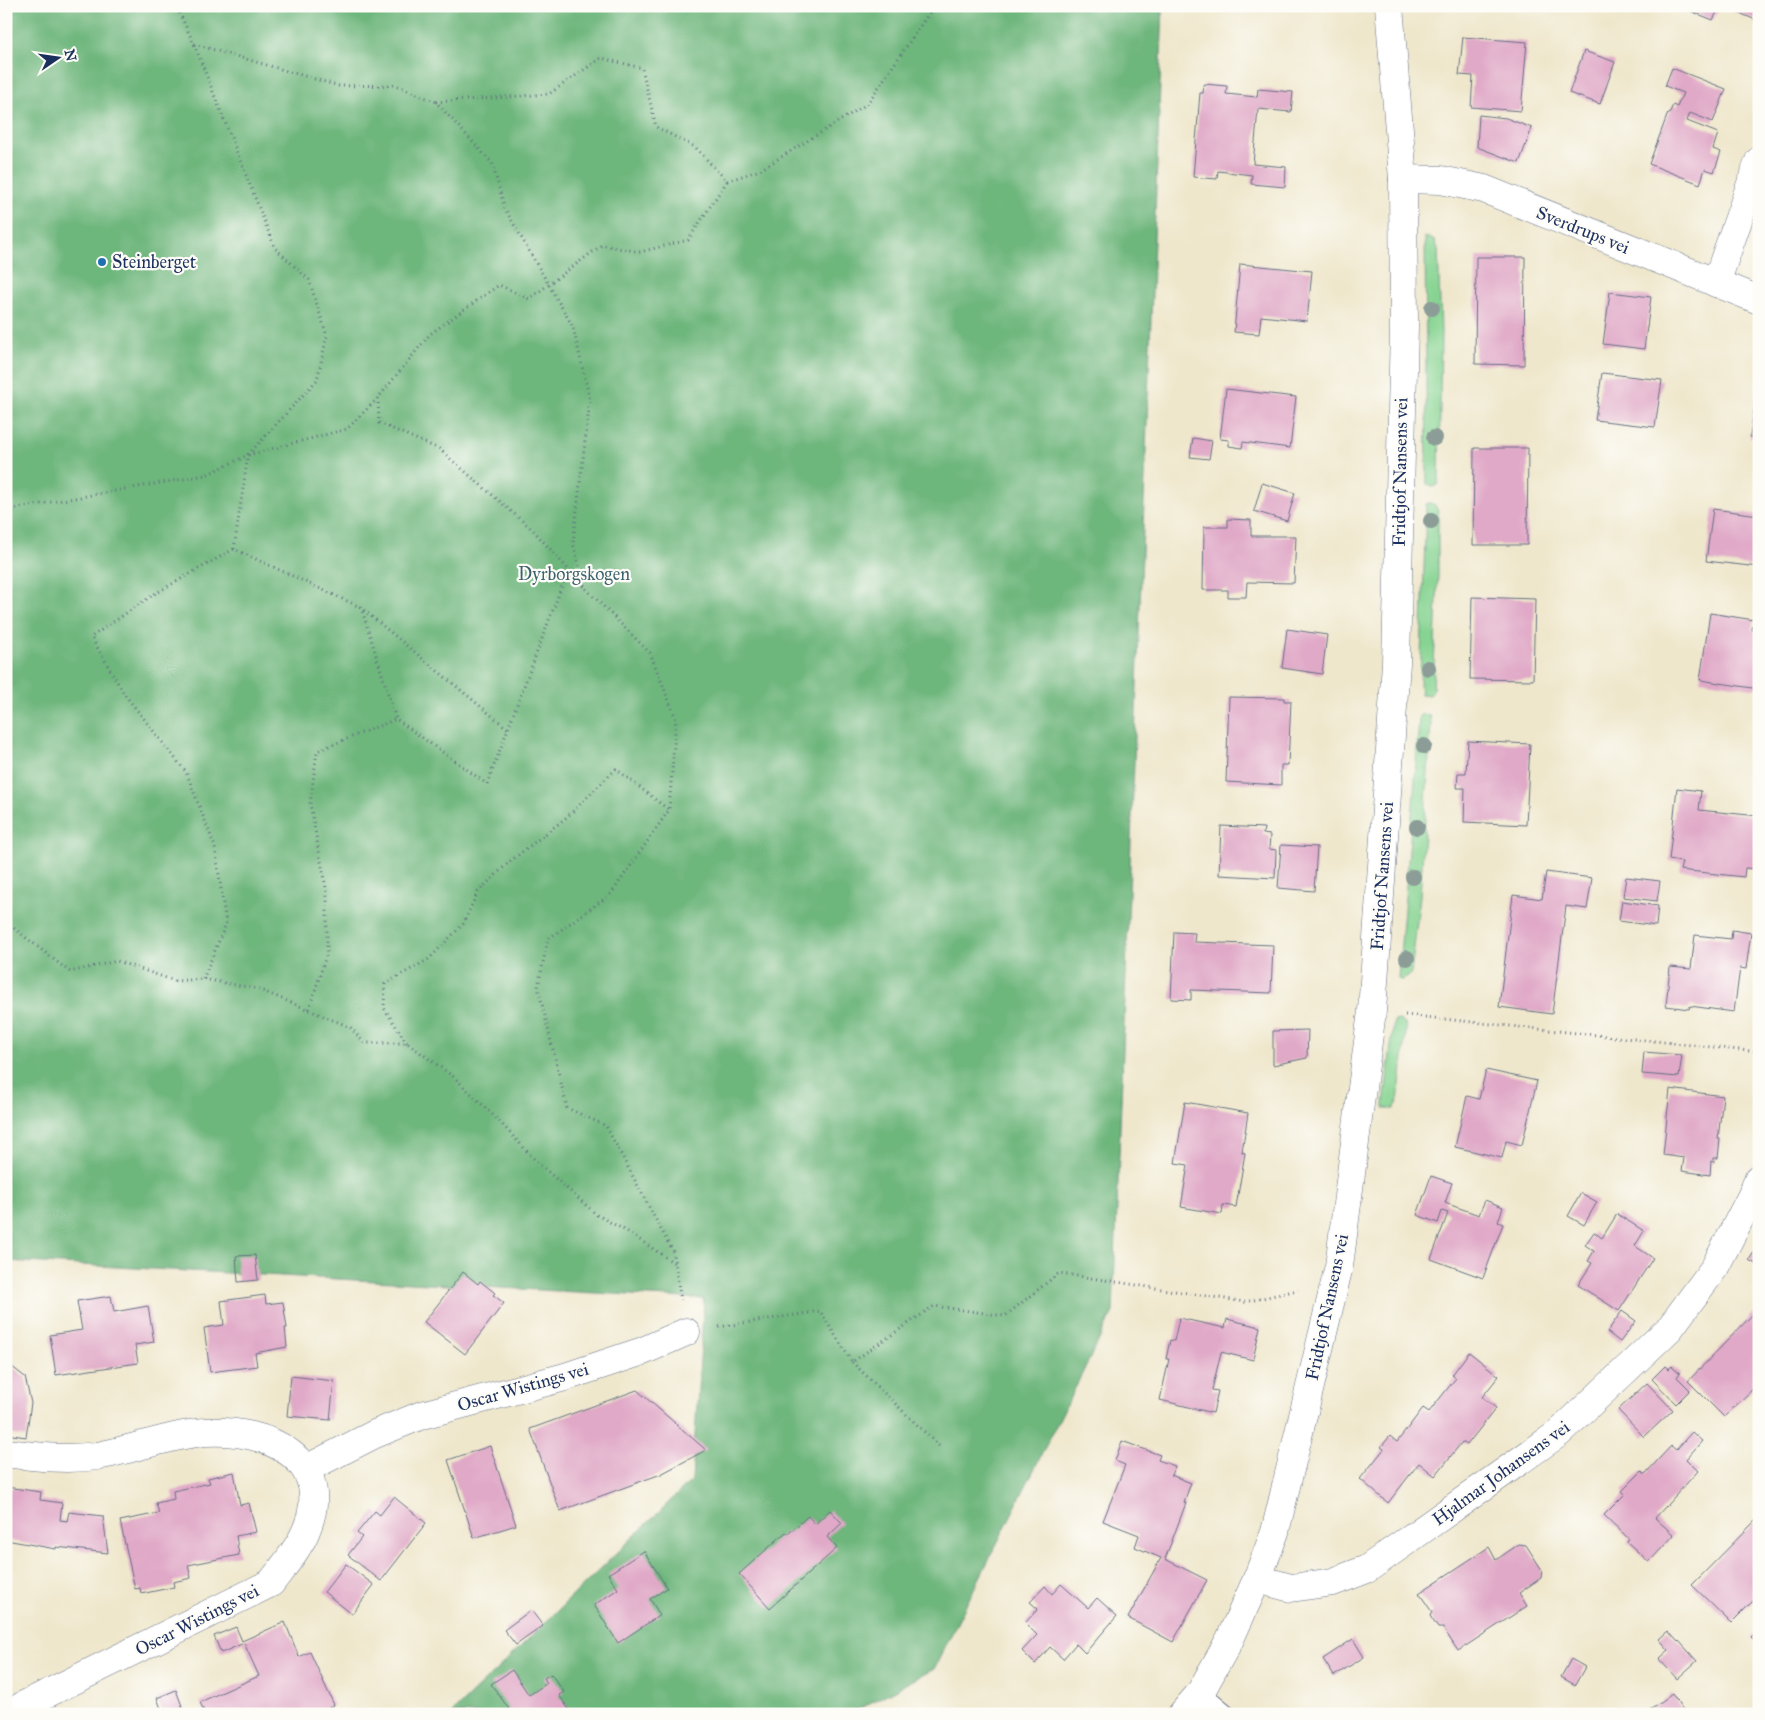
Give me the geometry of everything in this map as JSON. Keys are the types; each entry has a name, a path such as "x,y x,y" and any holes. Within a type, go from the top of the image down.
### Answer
{"street":[{"name":"Fridtjof Nansens vei","path":"1182,1714 1200,1694 1230,1640 1275,1532 1340,1266 1372,1011 1395,682 1404,327 1403,179 1389,6"},
{"path":"1716,283 1759,160"},
{"name":"Sverdrups vei","path":"1403,179 1441,180 1484,189 1759,300"},
{"name":"Hjalmar Johansens vei","path":"1257,1579 1292,1588 1333,1582 1368,1569 1559,1433 1670,1328 1715,1267 1759,1178"},
{"name":"Oscar Wistings vei","path":"306,1469 375,1434 422,1415 565,1377 643,1351 686,1332"},
{"name":"Oscar Wistings vei","path":"6,1453 49,1459 97,1456 203,1432 229,1432 259,1437 283,1447 306,1469 313,1487 313,1508 306,1532 291,1558 271,1583 24,1705 10,1714"}],"lane":[{"path":"1200,1694 1225,1714"}],"path":[{"path":"174,6 177,8 194,44 275,248 309,280 327,336 317,380 248,455 234,550"},
{"path":"6,510 206,475 248,455 346,429 378,398 430,334 499,285 529,299 602,245 640,252 688,240 727,181 760,170 867,104 934,6"},
{"path":"194,44 340,86 396,85 436,102 492,163 505,209 573,327 590,400 573,543 585,588"},
{"path":"436,102 549,94 602,58 642,68 656,127 696,147 727,181"},
{"path":"378,398 379,423 439,449 533,530 585,588 650,653 676,719 669,810 611,894 548,939 538,988 567,1108 606,1126 673,1252 686,1332 820,1311 852,1362 939,1446"},
{"path":"234,550 360,607 508,729"},
{"path":"203,979 226,924 215,847 186,772 125,695 91,637 156,593 234,550"},
{"path":"360,607 396,719 488,784 568,570"},
{"path":"309,1009 327,952 327,893 310,804 317,752 396,719"},
{"path":"669,810 616,769 567,817 508,863 478,892 463,924 429,959 385,984 384,1008 407,1043 454,1077 537,1162 597,1215 628,1232 675,1263"},
{"path":"6,922 70,972 117,961 175,981 203,979 258,989 350,1027 364,1043 407,1043"},
{"path":"1409,1015 1759,1052"},
{"path":"852,1362 934,1306 1005,1316 1059,1273 1245,1302 1336,1281"}],"green space":[{"name":"Dyrborgskogen","path":"6,6 1163,6 1113,1312 934,1669 849,1714 451,1714 692,1480 704,1299 6,1261"},
{"path":"1425,237 1434,240 1438,249 1441,331 1439,478 1438,485 1432,487 1427,484"},
{"path":"1426,504 1435,505 1438,511 1438,575 1433,689 1430,695 1421,694 1420,686"},
{"path":"1425,714 1430,716 1431,724 1420,896 1411,973 1402,980 1398,979 1419,716"},
{"path":"1400,1020 1405,1024 1406,1030 1398,1102 1394,1109 1384,1108 1394,1021"}],"building":[{"path":"1678,6 1720,6 1713,20"},
{"path":"1722,6 1759,6 1759,13 1756,20"},
{"path":"1463,37 1527,42 1521,111 1471,107 1473,76 1459,75"},
{"path":"1584,51 1615,62 1600,104 1569,93"},
{"path":"1672,68 1726,89 1713,122 1690,113 1687,121 1718,133 1713,149 1721,152 1714,172 1705,169 1700,184 1649,164 1668,113 1673,105 1677,107 1683,93 1665,86"},
{"path":"1204,84 1227,86 1226,94 1257,97 1258,89 1293,92 1291,112 1258,109 1253,164 1286,167 1285,187 1251,184 1252,175 1218,171 1217,179 1193,177 1200,93 1203,93"},
{"path":"1479,115 1506,118 1532,128 1519,163 1477,147"},
{"path":"1476,257 1525,257 1524,365 1475,364"},
{"path":"1240,264 1312,271 1307,321 1261,316 1259,334 1234,332"},
{"path":"1610,292 1651,297 1644,349 1603,344"},
{"path":"1602,373 1662,380 1655,427 1595,420"},
{"path":"1757,388 1759,388 1759,439 1750,437"},
{"path":"1226,389 1296,397 1290,448 1243,442 1242,448 1229,446 1229,440 1220,439"},
{"path":"1193,438 1212,441 1209,459 1190,457"},
{"path":"1474,448 1528,448 1527,545 1473,545"},
{"path":"1262,483 1295,493 1287,521 1254,511"},
{"path":"1713,509 1759,515 1759,567 1706,561"},
{"path":"1228,519 1251,520 1251,536 1296,536 1294,583 1247,582 1246,597 1228,597 1228,590 1203,590 1204,527 1228,527"},
{"path":"1472,597 1535,599 1533,680 1470,679"},
{"path":"1710,613 1754,620 1752,630 1759,631 1759,689 1700,680"},
{"path":"1287,629 1327,635 1322,674 1282,668"},
{"path":"1229,697 1284,698 1284,701 1291,701 1288,765 1281,765 1281,785 1226,782"},
{"path":"1468,741 1530,744 1526,825 1464,822 1465,788 1457,788 1458,773 1466,773"},
{"path":"1677,788 1701,791 1699,810 1759,816 1757,869 1745,868 1744,877 1680,870 1682,862 1669,860"},
{"path":"1221,826 1264,828 1263,834 1270,835 1269,849 1276,850 1275,878 1219,875"},
{"path":"1281,845 1317,847 1314,891 1278,888"},
{"path":"1546,872 1592,878 1587,909 1566,906 1552,1014 1499,1007 1513,895 1542,899"},
{"path":"1626,877 1660,881 1657,901 1623,897"},
{"path":"1622,901 1658,906 1656,926 1619,921"},
{"path":"1732,930 1751,933 1746,969 1740,968 1734,1012 1690,1006 1689,1009 1666,1006 1670,967 1691,969 1695,935 1731,939"},
{"path":"1174,932 1195,933 1194,942 1273,945 1271,993 1191,990 1191,1000 1171,999"},
{"path":"1308,1030 1307,1058 1273,1065 1273,1031"},
{"path":"1644,1052 1682,1055 1679,1077 1642,1074"},
{"path":"1486,1070 1537,1081 1522,1145 1506,1141 1502,1158 1455,1147 1467,1096 1479,1099"},
{"path":"1670,1089 1723,1096 1718,1139 1720,1139 1718,1158 1714,1158 1714,1162 1711,1161 1710,1175 1682,1171 1684,1158 1663,1155"},
{"path":"1185,1102 1248,1113 1242,1152 1245,1153 1236,1207 1223,1205 1222,1214 1181,1207 1188,1165 1175,1163"},
{"path":"1431,1176 1452,1183 1445,1203 1479,1215 1485,1200 1503,1207 1498,1222 1503,1224 1483,1278 1431,1259 1448,1213 1442,1211 1438,1223 1417,1215"},
{"path":"1581,1193 1597,1202 1584,1225 1568,1216"},
{"path":"1617,1214 1644,1231 1635,1246 1653,1258 1619,1311 1578,1285 1592,1263 1588,1261 1594,1251 1585,1245 1594,1232 1602,1238"},
{"path":"1759,1244 1759,1266 1749,1260"},
{"path":"255,1255 258,1280 238,1282 236,1256"},
{"path":"463,1272 478,1284 480,1281 495,1293 493,1295 504,1303 465,1354 424,1322"},
{"path":"265,1295 266,1304 283,1302 287,1328 285,1328 287,1347 255,1353 257,1366 210,1372 204,1328 224,1325 221,1301"},
{"path":"111,1296 114,1312 148,1306 154,1342 135,1345 138,1363 56,1375 50,1335 82,1330 77,1301"},
{"path":"1759,1308 1759,1383 1724,1417 1688,1381"},
{"path":"1622,1311 1636,1321 1620,1342 1607,1332"},
{"path":"1179,1318 1225,1328 1227,1319 1260,1327 1253,1360 1221,1352 1212,1390 1218,1391 1213,1413 1160,1400 1169,1359 1166,1359 1170,1340 1174,1341"},
{"path":"1469,1352 1499,1376 1482,1397 1496,1408 1467,1445 1462,1442 1435,1476 1419,1463 1388,1503 1360,1479 1384,1449 1381,1447 1390,1436 1397,1442 1423,1408 1429,1412 1456,1378 1452,1375"},
{"path":"6,1362 25,1377 31,1403 26,1437 6,1434 6,1402 9,1403 9,1401 6,1395"},
{"path":"1665,1366 1668,1369 1672,1366 1680,1373 1677,1377 1690,1390 1676,1404 1652,1379"},
{"path":"291,1376 334,1381 330,1420 287,1416"},
{"path":"1647,1383 1673,1410 1644,1437 1618,1410"},
{"path":"637,1390 706,1450 661,1474 560,1511 530,1429"},
{"path":"1692,1432 1702,1441 1686,1459 1698,1471 1655,1518 1674,1535 1649,1562 1627,1542 1629,1539 1604,1515 1625,1494 1622,1491 1642,1471 1645,1474 1671,1446 1676,1450"},
{"path":"1122,1441 1160,1455 1158,1460 1175,1466 1171,1475 1191,1483 1184,1502 1186,1503 1165,1559 1207,1580 1173,1642 1128,1618 1161,1558 1135,1547 1139,1535 1103,1521 1125,1465 1115,1461"},
{"path":"490,1446 516,1525 474,1538 448,1460"},
{"path":"234,1472 240,1505 249,1503 256,1532 236,1536 239,1555 188,1565 191,1578 173,1582 174,1587 141,1594 140,1588 135,1589 120,1521 159,1513 156,1503 174,1499 173,1491 210,1483 208,1478"},
{"path":"6,1487 41,1492 40,1500 62,1503 60,1520 67,1521 69,1512 103,1516 108,1553 56,1547 56,1549 6,1540"},
{"path":"394,1497 426,1523 381,1581 348,1555 362,1537 357,1533 375,1511 380,1515"},
{"path":"830,1510 842,1523 827,1537 837,1548 770,1608 739,1574 786,1532 788,1534 808,1516 815,1524"},
{"path":"1759,1517 1759,1595 1731,1623 1692,1585"},
{"path":"1519,1544 1526,1545 1542,1570 1541,1578 1519,1593 1527,1606 1458,1651 1443,1628 1438,1628 1430,1616 1432,1612 1419,1593 1489,1547 1496,1560"},
{"path":"644,1551 667,1588 650,1599 660,1615 618,1643 594,1605 618,1589 608,1574"},
{"path":"346,1564 374,1585 352,1614 324,1592"},
{"path":"1061,1584 1088,1608 1097,1598 1117,1616 1085,1653 1076,1644 1063,1659 1050,1647 1035,1664 1022,1651 1037,1635 1025,1623 1038,1609 1030,1602 1045,1586 1052,1594"},
{"path":"531,1610 543,1626 516,1645 504,1630"},
{"path":"285,1622 299,1657 310,1652 334,1705 315,1714 205,1714 200,1702 259,1676 244,1643 221,1653 214,1636 236,1627 242,1641"},
{"path":"1759,1629 1759,1644 1751,1637"},
{"path":"1668,1631 1697,1661 1677,1679 1659,1659 1669,1650 1659,1639"},
{"path":"1353,1639 1364,1657 1334,1676 1323,1659"},
{"path":"1571,1659 1585,1667 1575,1685 1561,1677"},
{"path":"512,1670 529,1695 547,1683 544,1678 551,1674 564,1692 559,1695 572,1714 502,1714 509,1709 491,1684"},
{"path":"176,1690 185,1714 163,1714 157,1698"},
{"path":"1672,1694 1686,1714 1644,1714"}],"place":[{"name":"Steinberget","path":"102,262"}]}
